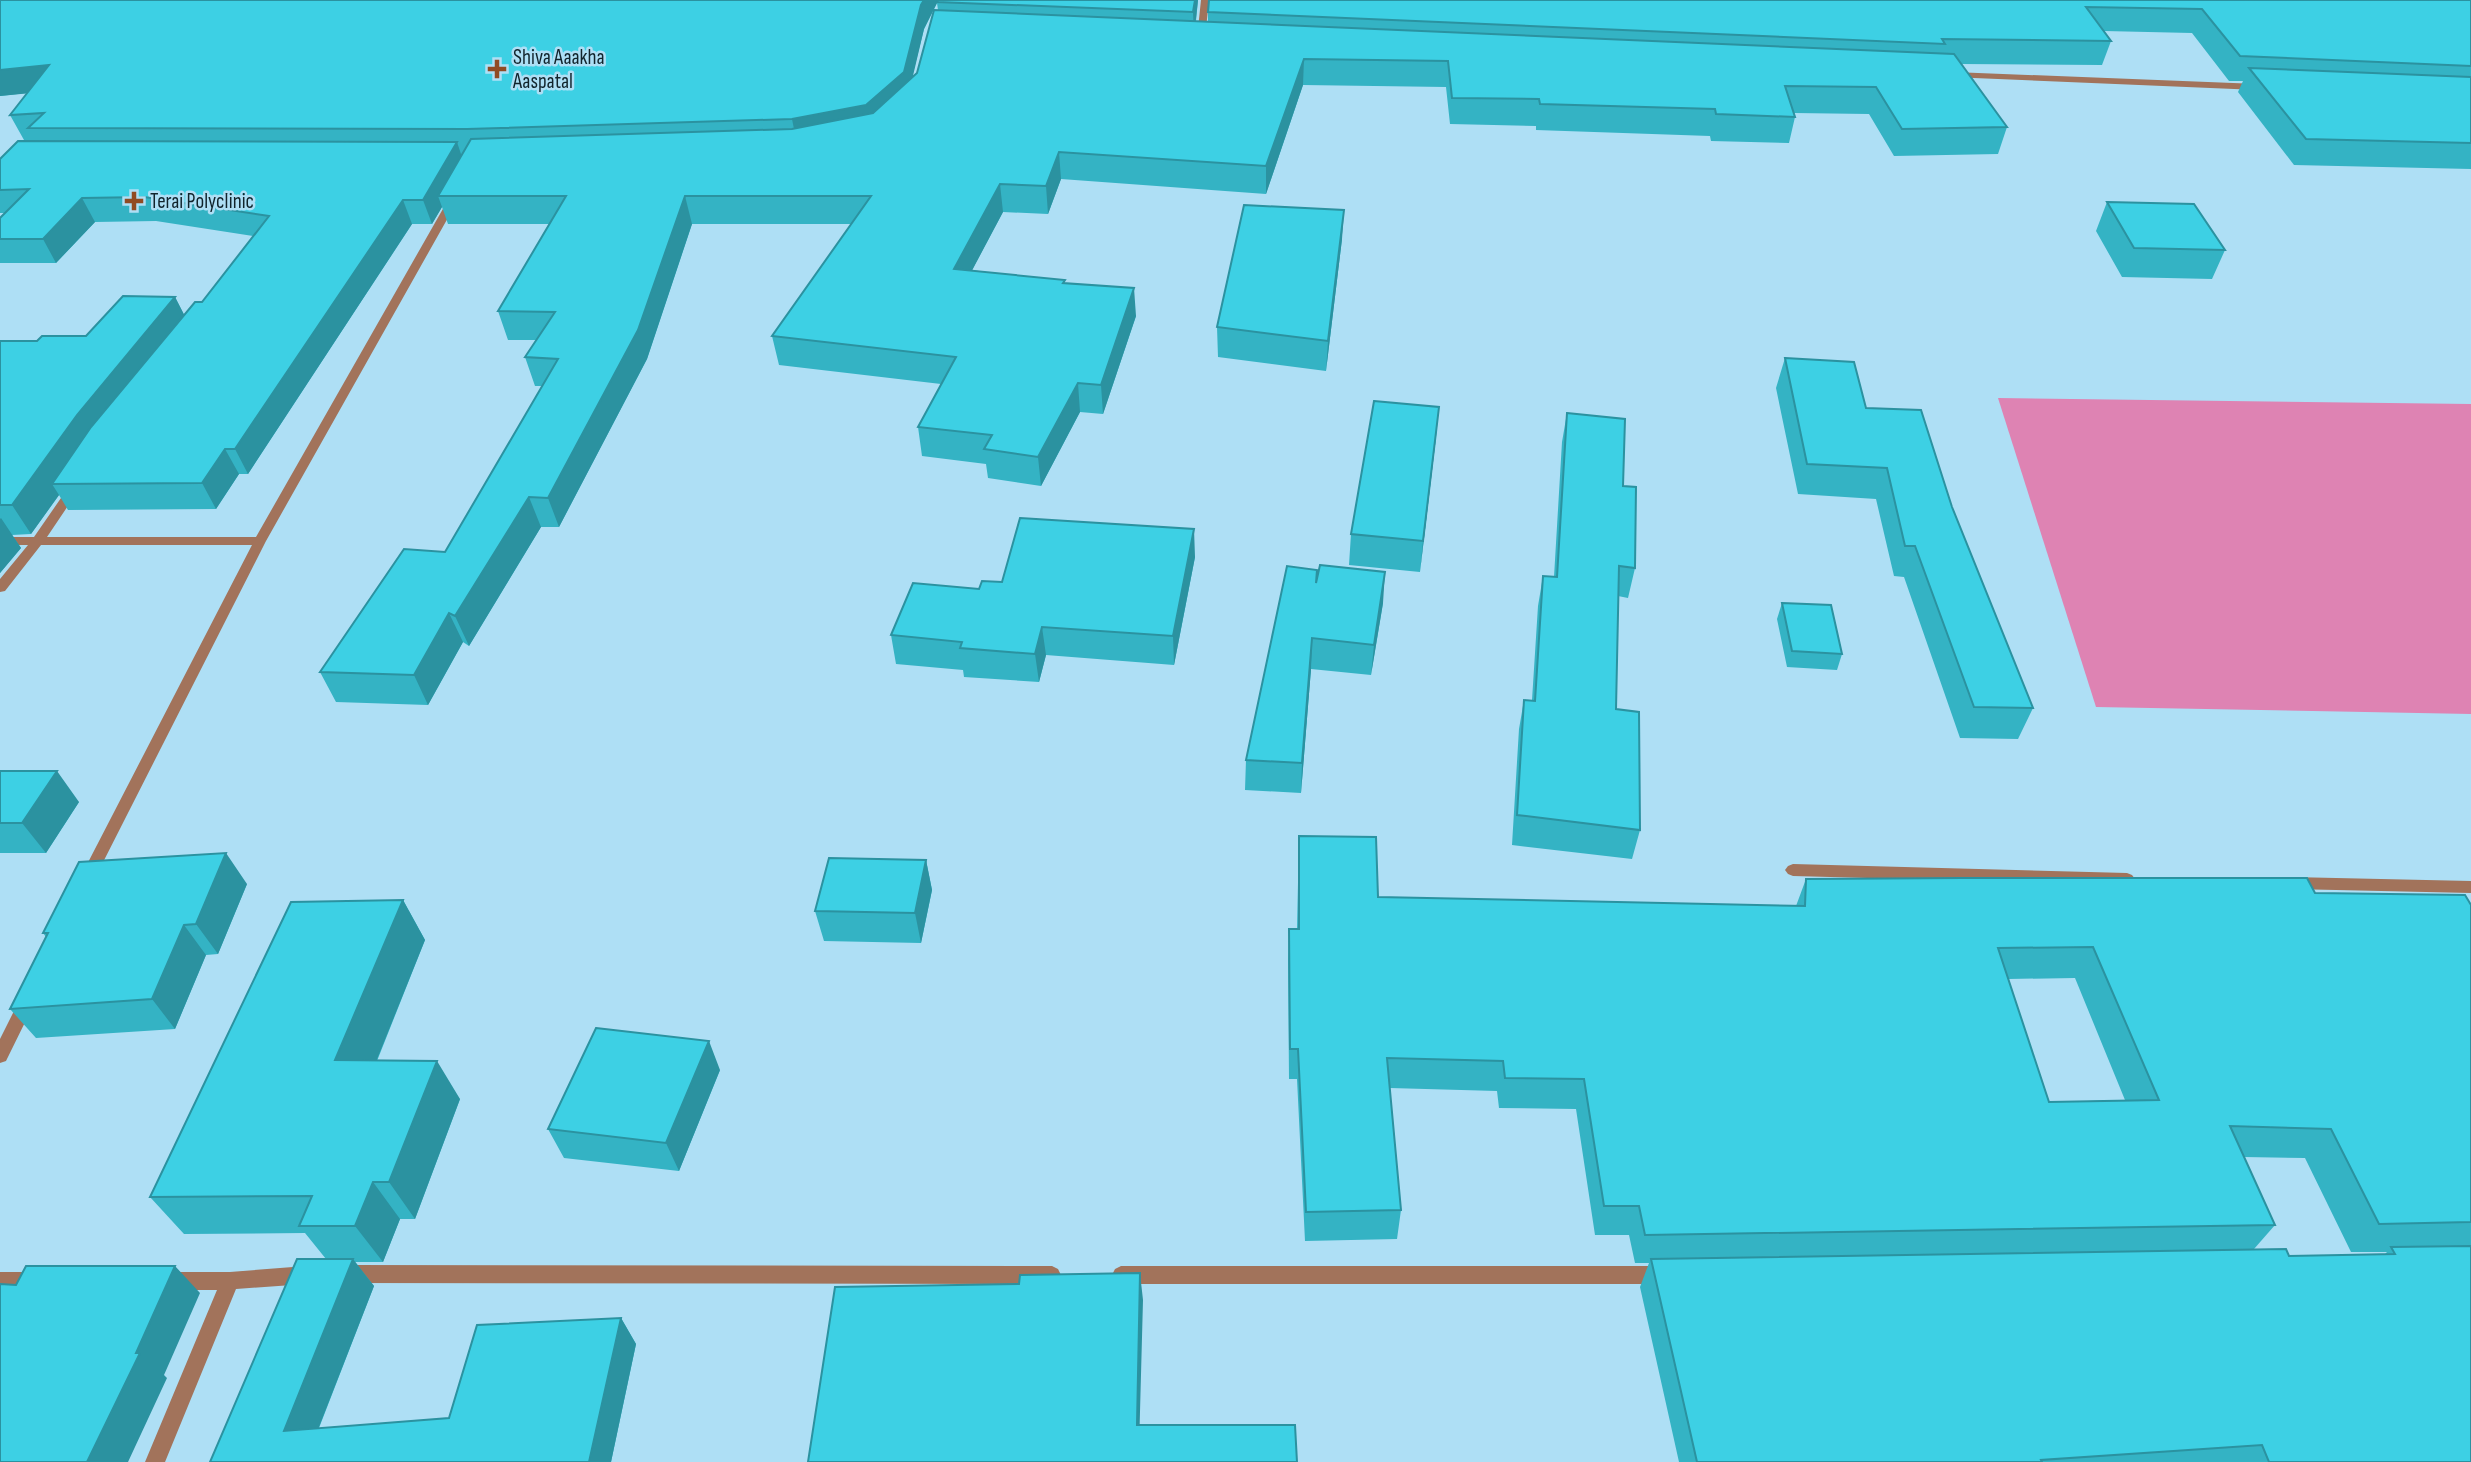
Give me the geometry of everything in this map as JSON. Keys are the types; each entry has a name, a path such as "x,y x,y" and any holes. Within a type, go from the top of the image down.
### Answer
{"street":[{"path":"1200,43 1205,0"},
{"path":"1187,42 1214,43"},
{"path":"1946,74 2262,87"},
{"path":"82,890 260,541 462,183"},
{"path":"0,588 38,541 85,472"},
{"path":"0,541 260,541"},
{"path":"1793,870 2139,879"},
{"path":"2277,882 2471,887"},
{"path":"0,1056 34,986"},
{"path":"149,1281 230,1281 314,1274 1069,1275"},
{"path":"1097,1275 1683,1275"},
{"path":"0,1281 54,1281"},
{"path":"155,1462 230,1281"}],"shaded area":[{"path":"1998,398 2471,404 2471,714 2096,707"}],"building":[{"path":"0,0 924,0 904,72 866,105 792,119 467,129 28,128 44,113 10,115 49,65 0,70"},
{"path":"1195,0 1193,12 937,2"},
{"path":"1209,0 2471,0 2471,66 2240,56 2202,9 2086,7 2111,41 1942,39 1945,44 1208,12"},
{"path":"934,10 1954,54 2007,127 1902,129 1876,87 1785,86 1795,117 1716,114 1715,109 1540,104 1539,99 1452,98 1448,61 1304,59 1266,166 1059,152 1046,186 1000,184 954,269 1065,280 1063,283 1134,288 1101,385 1078,383 1038,457 984,449 992,435 918,427 956,357 772,336 871,196 685,196 638,330 548,498 529,497 455,616 449,613 414,675 320,672 404,549 445,552 558,359 525,357 555,312 498,311 566,196 438,196 471,139 792,129 873,113 917,73"},
{"path":"2249,68 2471,77 2471,143 2306,139"},
{"path":"18,141 457,142 423,200 403,200 235,449 225,449 202,483 52,484 91,427 195,302 202,302 269,216 144,197 82,198 43,239 0,239 0,218 29,189 0,190 0,159"},
{"path":"2107,202 2194,204 2225,250 2134,248"},
{"path":"1244,205 1344,210 1328,341 1217,327"},
{"path":"123,296 175,297 77,415 12,505 0,505 0,341 37,341 42,336 86,336"},
{"path":"1785,358 1854,362 1866,408 1921,410 1952,507 2033,708 1974,707 1915,546 1905,546 1887,468 1807,464"},
{"path":"1374,401 1439,407 1423,541 1351,534"},
{"path":"1567,413 1625,419 1623,486 1636,487 1635,568 1619,566 1616,709 1639,712 1640,830 1517,815 1524,700 1535,701 1543,576 1557,577"},
{"path":"1020,518 1194,529 1173,636 1042,627 1035,654 960,648 962,642 891,635 913,583 979,589 982,581 1002,582"},
{"path":"1320,565 1385,572 1374,645 1312,638 1302,763 1246,760 1287,566 1317,570 1316,583"},
{"path":"1782,603 1831,605 1842,654 1792,651"},
{"path":"0,771 57,771 22,823 0,823"},
{"path":"1299,836 1376,837 1378,897 1805,906 1806,879 1962,878 2307,878 2315,893 2465,895 2471,905 2471,1222 2379,1224 2331,1129 2230,1126 2275,1225 1645,1235 1639,1206 1604,1206 1584,1079 1505,1078 1503,1061 1387,1058 1401,1210 1306,1212 1298,1049 1290,1049 1289,929 1299,929","holes":["2093,947 2159,1100 2049,1102 1998,948"]},
{"path":"226,853 196,924 184,925 152,999 10,1009 48,933 43,933 79,862"},
{"path":"829,858 926,860 915,913 815,911"},
{"path":"403,900 335,1060 437,1061 389,1182 373,1182 355,1226 299,1226 312,1196 150,1197 291,902"},
{"path":"596,1028 709,1041 666,1143 548,1129"},
{"path":"2471,1246 2471,1462 2269,1462 2262,1445 2041,1460 2042,1462 1697,1462 1651,1259 2286,1249 2289,1256 2395,1254 2391,1247"},
{"path":"297,1259 353,1259 284,1431 449,1418 477,1325 621,1318 589,1462 210,1462"},
{"path":"26,1266 175,1266 136,1353 140,1353 87,1462 0,1462 0,1284 16,1285"},
{"path":"1140,1273 1137,1425 1295,1425 1297,1462 808,1462 835,1287 1019,1284 1020,1275"}],"place":[{"name":"Shiva Aaakha Aaspatal","path":"497,69"},
{"name":"Terai Polyclinic","path":"134,201"}]}
